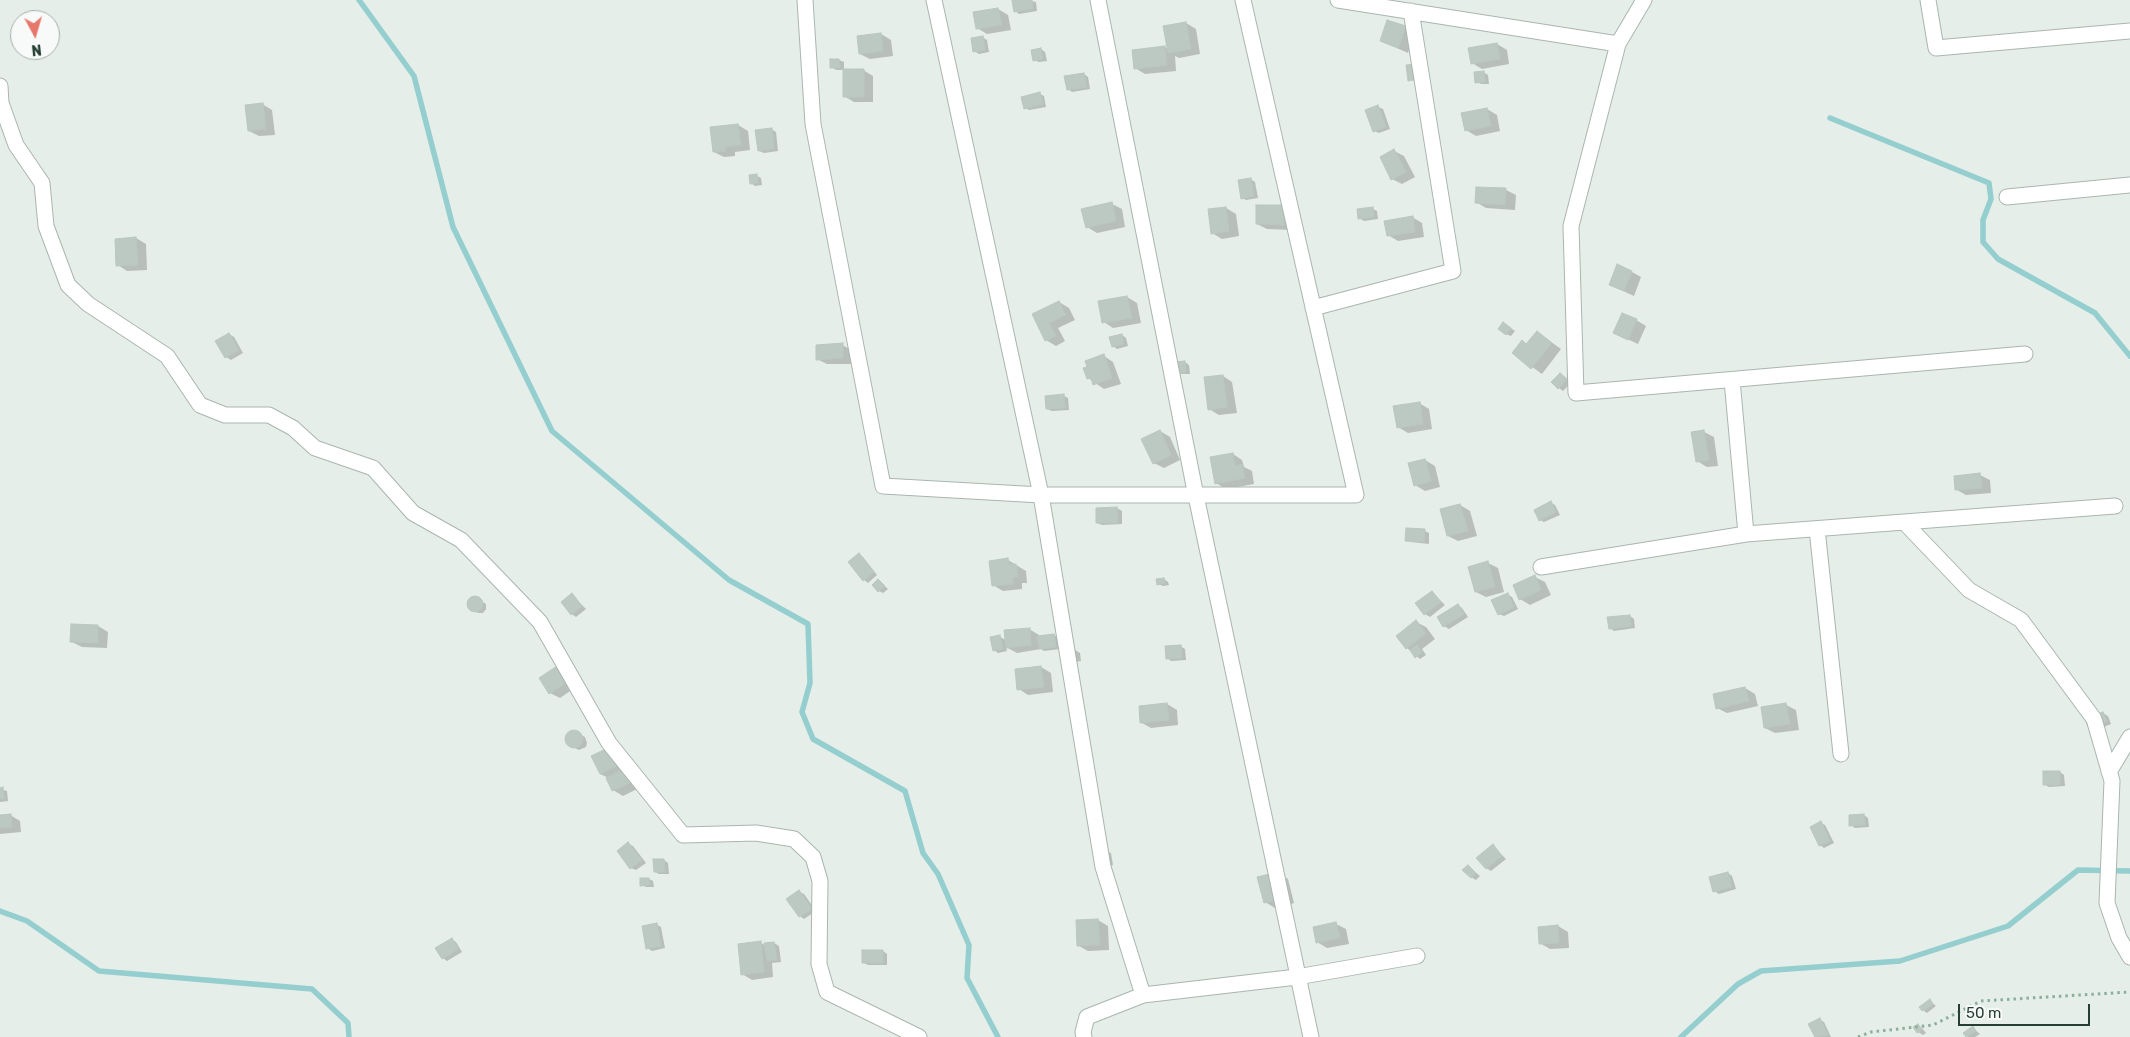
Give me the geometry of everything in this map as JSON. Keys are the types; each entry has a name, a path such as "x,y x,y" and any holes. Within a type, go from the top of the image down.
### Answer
{"street":[{"path":"805,0 813,124 882,486 1041,495 1356,495 1243,0"},
{"path":"934,0 1041,495 1103,867 1143,995"},
{"path":"1098,0 1196,496 1311,1037"},
{"path":"1338,0 1618,44"},
{"path":"1644,0 1618,44 1571,226 1576,393 2025,354"},
{"path":"1928,0 1936,48 2130,31"},
{"path":"1313,308 1453,271 1411,11"},
{"path":"0,86 1,103 16,145 42,182 46,226 68,285 88,304 167,356 200,405 225,415 269,415 293,428 315,448 372,468 413,513 460,540 540,622 609,743 683,836 756,833 794,840 813,857 820,881 819,964 827,992 919,1037"},
{"path":"2007,197 2130,185"},
{"path":"1732,380 1746,534"},
{"path":"1542,567 1746,534 2115,506"},
{"path":"1904,522 1969,590 2021,620 2094,719 2112,781 2107,903 2119,938 2130,957"},
{"path":"1817,529 1841,754"},
{"path":"2110,772 2130,737"},
{"path":"1084,1037 1083,1032 1087,1017 1143,995 1297,977 1417,956"}],"path":[{"path":"1858,1037 1871,1032 1933,1024 1981,1000 2130,992"}],"building":[{"path":"1012,0 1032,0 1033,9 1014,12"},
{"path":"998,8 1002,25 976,29 973,12"},
{"path":"1387,20 1406,26 1398,48 1380,41"},
{"path":"1186,22 1191,49 1168,53 1163,26"},
{"path":"881,33 883,51 859,54 857,36"},
{"path":"983,36 985,50 973,52 971,38"},
{"path":"1497,43 1500,59 1471,64 1468,48"},
{"path":"1165,46 1167,65 1134,69 1132,50"},
{"path":"1041,48 1043,59 1033,61 1031,50"},
{"path":"830,59 839,59 840,68 830,68"},
{"path":"1418,64 1420,79 1408,81 1406,65"},
{"path":"843,69 864,69 864,97 843,97"},
{"path":"1484,71 1485,82 1475,83 1474,72"},
{"path":"1084,73 1087,87 1067,90 1064,76"},
{"path":"1040,92 1043,104 1024,109 1021,97"},
{"path":"263,103 266,129 248,131 245,105"},
{"path":"1378,105 1386,127 1373,132 1365,110"},
{"path":"1487,108 1491,126 1465,131 1461,113"},
{"path":"738,124 741,145 725,147 726,151 713,152 710,127"},
{"path":"772,128 774,149 758,151 755,130"},
{"path":"1394,149 1406,172 1391,180 1380,157"},
{"path":"757,174 758,183 750,184 749,175"},
{"path":"1251,178 1254,196 1241,199 1238,180"},
{"path":"1476,187 1506,188 1505,205 1475,203"},
{"path":"1112,202 1116,221 1086,228 1081,209"},
{"path":"1256,205 1284,205 1284,225 1256,224"},
{"path":"1226,207 1229,231 1211,234 1208,209"},
{"path":"1373,207 1374,217 1358,219 1357,209"},
{"path":"1413,216 1415,232 1387,236 1384,221"},
{"path":"136,237 138,265 116,266 115,239"},
{"path":"1617,264 1632,271 1624,291 1609,285"},
{"path":"1127,296 1132,318 1102,323 1098,301"},
{"path":"1059,301 1066,315 1049,323 1056,336 1045,341 1032,314"},
{"path":"1622,313 1637,319 1628,340 1613,333"},
{"path":"1503,322 1511,328 1506,335 1498,329"},
{"path":"1537,331 1552,343 1531,369 1512,353 1522,340 1526,344"},
{"path":"229,333 239,350 225,358 215,341"},
{"path":"1122,334 1124,344 1112,347 1109,337"},
{"path":"843,343 843,358 816,360 816,345"},
{"path":"1104,354 1112,378 1093,385 1091,378 1087,379 1083,368 1087,367 1085,361"},
{"path":"1185,361 1186,372 1176,373 1174,362"},
{"path":"1560,373 1567,379 1558,389 1551,382"},
{"path":"1223,375 1227,407 1208,410 1204,377"},
{"path":"1064,394 1065,408 1046,409 1045,396"},
{"path":"1420,402 1423,424 1397,428 1393,406"},
{"path":"1160,430 1171,455 1153,464 1141,439"},
{"path":"1704,430 1709,460 1696,462 1691,432"},
{"path":"1233,453 1235,466 1242,464 1245,478 1215,484 1210,457"},
{"path":"1425,459 1431,481 1414,486 1408,463"},
{"path":"1980,473 1982,488 1955,490 1954,476"},
{"path":"1551,501 1556,512 1539,521 1534,510"},
{"path":"1460,504 1468,531 1447,536 1440,509"},
{"path":"1117,507 1118,523 1096,523 1096,508"},
{"path":"1406,528 1425,529 1424,542 1405,541"},
{"path":"859,553 874,572 863,581 848,562"},
{"path":"1008,558 1009,565 1016,564 1018,577 1013,578 1013,584 992,586 989,561"},
{"path":"1488,561 1495,587 1475,592 1468,567"},
{"path":"1535,575 1541,590 1519,600 1513,585"},
{"path":"1164,578 1165,583 1157,585 1156,579"},
{"path":"878,579 885,586 878,592 872,585"},
{"path":"1432,591 1441,602 1424,615 1415,603"},
{"path":"572,593 582,606 571,615 561,602"},
{"path":"1508,593 1514,607 1498,615 1491,600"},
{"path":"475,596 481,598 483,604 481,610 475,612 469,610 467,604 469,598"},
{"path":"1458,604 1464,614 1443,627 1437,617"},
{"path":"1630,615 1631,626 1609,629 1607,617"},
{"path":"1416,620 1426,633 1406,649 1396,636"},
{"path":"71,624 98,625 98,643 70,642"},
{"path":"1030,628 1031,645 1006,648 1004,630"},
{"path":"1054,634 1056,647 1039,649 1037,636"},
{"path":"1000,635 1003,649 993,651 990,637"},
{"path":"1181,645 1182,658 1166,659 1165,646"},
{"path":"1417,645 1422,652 1415,658 1410,650"},
{"path":"560,664 570,680 549,694 539,678"},
{"path":"1041,666 1044,687 1017,690 1015,669"},
{"path":"1745,687 1749,701 1716,709 1713,694"},
{"path":"1167,703 1169,720 1140,723 1139,706"},
{"path":"1786,703 1790,724 1764,728 1761,707"},
{"path":"2103,712 2107,721 2089,729 2085,719"},
{"path":"574,730 580,733 583,739 580,745 574,748 568,745 565,739 568,733"},
{"path":"614,745 623,763 600,774 591,756"},
{"path":"627,767 634,781 612,791 606,778"},
{"path":"2043,771 2060,771 2060,785 2043,785"},
{"path":"3,787 4,799 0,799 0,788"},
{"path":"11,814 12,827 0,828 0,815"},
{"path":"1864,814 1865,825 1849,826 1849,815"},
{"path":"1821,821 1830,841 1819,846 1810,827"},
{"path":"628,842 642,860 630,869 617,851"},
{"path":"1493,844 1502,856 1486,869 1476,858"},
{"path":"653,859 664,859 665,872 654,872"},
{"path":"1468,865 1476,873 1471,878 1462,870"},
{"path":"1278,872 1284,898 1264,903 1257,877"},
{"path":"1728,872 1732,887 1713,892 1709,877"},
{"path":"640,878 649,878 650,885 640,886"},
{"path":"799,890 812,909 799,917 786,899"},
{"path":"1098,919 1100,945 1077,946 1076,920"},
{"path":"1336,922 1340,938 1316,943 1313,927"},
{"path":"657,923 661,946 646,949 642,926"},
{"path":"1558,925 1559,943 1539,944 1538,927"},
{"path":"452,938 458,949 442,959 435,948"},
{"path":"761,941 764,972 741,975 738,944"},
{"path":"774,942 777,960 767,961 764,943"},
{"path":"862,950 883,950 883,963 862,963"},
{"path":"1930,999 1933,1004 1922,1011 1919,1007"},
{"path":"1820,1018 1828,1035 1815,1037 1808,1024"},
{"path":"1918,1024 1922,1030 1917,1033 1913,1027"},
{"path":"1973,1026 1976,1031 1966,1037 1963,1033"}],"waterway":[{"path":"359,0 414,76 453,227 552,431 729,580 808,624 810,683 802,712 813,739 905,791 923,853 938,874 969,945 967,978 998,1037"},
{"path":"1830,118 1989,183 1991,199 1983,220 1983,242 1998,259 2095,313 2130,356"},
{"path":"1681,1037 1738,984 1761,971 1900,961 2008,926 2078,870 2130,871"},
{"path":"0,911 27,921 99,971 312,989 348,1023 349,1037"}]}
